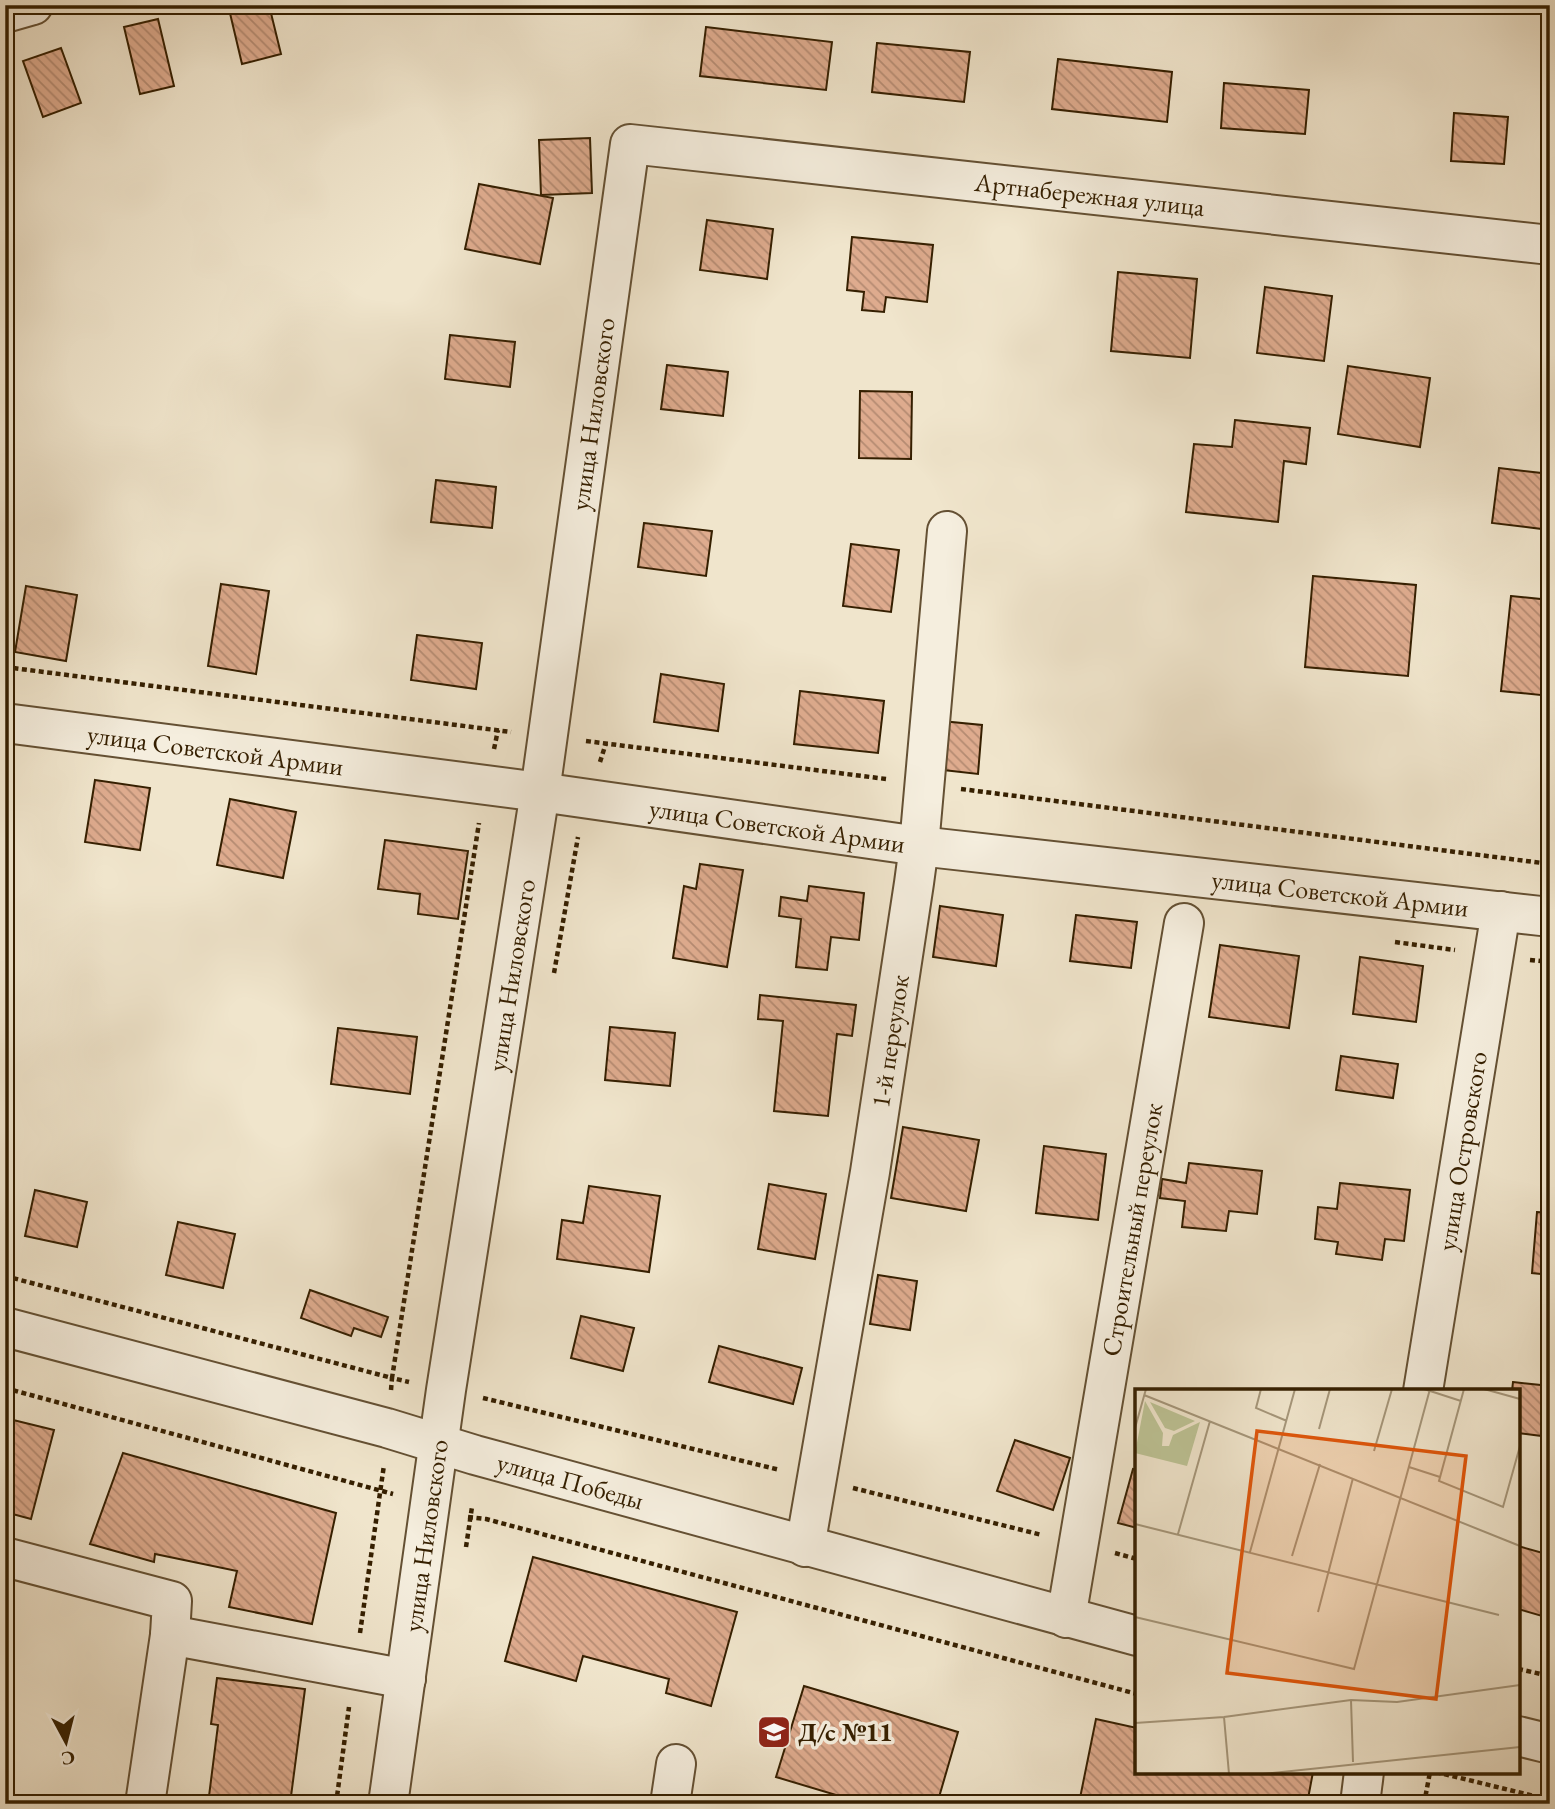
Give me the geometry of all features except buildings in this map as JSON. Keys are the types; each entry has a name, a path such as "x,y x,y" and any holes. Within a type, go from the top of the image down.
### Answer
{"street":[{"path":"5,13 33,5"},
{"name":"Артнабережная улица","path":"630,144 1550,245"},
{"name":"улица Ниловского","path":"388,1804 446,1390 540,792 630,144"},
{"name":"1-й переулок","path":"805,1546 870,1172 919,846 947,531"},
{"name":"улица Советской Армии","path":"5,723 540,792 919,846 1550,918"},
{"name":"улица Островского","path":"1423,1389 1500,911"},
{"name":"Строительный переулок","path":"1066,1618 1184,923"},
{"name":"улица Победы","path":"5,1326 387,1428 1135,1635"},
{"path":"5,1557 172,1601 170,1635 145,1804"},
{"path":"170,1635 406,1679"},
{"path":"1520,1736 1550,1744"},
{"path":"670,1804 676,1764"},
{"path":"1360,1804 1364,1774"}],"path":[{"path":"5,667 1550,864"},
{"path":"337,1804 354,1670 382,1490 392,1378 481,811 498,730"},
{"path":"5,1276 446,1390"},
{"path":"5,1388 382,1490 471,1518 486,1519 1135,1693"},
{"path":"1520,1668 1550,1676"},
{"path":"1424,1804 1430,1774"},
{"path":"1444,1774 1550,1800"}],"place":[{"name":"Д/с №11","path":"774,1732"}]}
